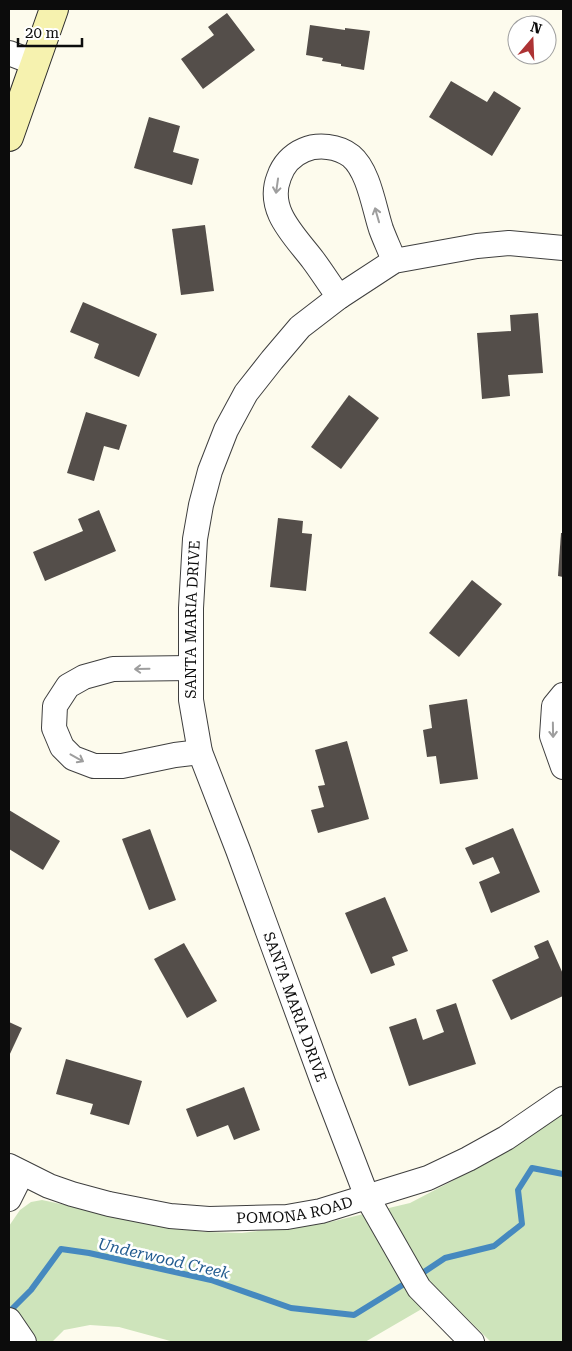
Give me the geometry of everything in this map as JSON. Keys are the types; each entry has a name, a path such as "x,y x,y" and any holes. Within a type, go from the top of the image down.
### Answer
{"main road":[{"path":"9,137 54,9"}],"street":[{"path":"9,53 35,63"},
{"path":"339,297 288,230 277,208 275,187 281,170 290,159 301,151 312,146 324,146 350,156 362,172 394,261"},
{"name":"SANTA MARIA DRIVE","path":"472,1342 419,1288 367,1197 200,752 191,700 190,668 195,539 210,471 226,430 246,393 300,327 339,297 394,261 477,246 509,243 563,248"},
{"path":"190,668 113,670 84,677 68,686 55,706 54,728 62,747 73,758 94,766 122,766 200,752"},
{"path":"563,695 554,706 552,736 563,767"},
{"name":"POMONA ROAD","path":"16,1169 49,1186 109,1204 170,1216 209,1219 287,1216 320,1211 428,1178 506,1138 563,1099"},
{"path":"9,1199 16,1169"}],"green space":[{"path":"563,1112 563,1342 491,1342 444,1296 365,1342 174,1342 119,1327 90,1325 64,1330 52,1342 9,1342 9,1226 20,1210 31,1202 42,1200 173,1228 206,1232 242,1233 330,1222 410,1203 456,1179"}],"building":[{"path":"227,13 255,50 203,89 181,59 214,35 208,27"},
{"path":"310,25 370,31 364,70 341,66 341,64 322,61 323,58 306,55"},
{"path":"451,81 487,102 494,91 521,108 492,156 429,117"},
{"path":"149,117 180,126 173,152 199,159 192,185 134,168"},
{"path":"205,225 214,291 181,295 172,229"},
{"path":"83,302 157,334 139,377 94,358 99,344 70,332"},
{"path":"538,313 543,373 508,375 510,396 482,399 477,333 511,331 510,315"},
{"path":"349,395 379,418 341,469 311,447"},
{"path":"86,412 127,425 119,450 104,446 94,481 67,473"},
{"path":"99,510 116,551 45,581 33,552 83,531 78,519"},
{"path":"278,518 303,521 302,533 312,534 306,591 270,587"},
{"path":"561,533 563,533 563,577 558,576"},
{"path":"472,580 502,604 459,657 429,633"},
{"path":"467,699 478,779 440,784 436,756 427,757 423,730 432,728 429,705"},
{"path":"347,741 369,819 318,833 311,810 324,807 318,786 325,785 315,750"},
{"path":"9,810 60,841 43,870 9,849"},
{"path":"513,828 540,892 491,913 479,882 500,873 493,857 473,865 465,848"},
{"path":"150,829 176,900 149,910 122,839"},
{"path":"385,897 408,951 392,957 395,965 371,974 345,913"},
{"path":"548,940 563,974 563,996 511,1020 492,980 539,958 534,946"},
{"path":"184,943 217,1001 187,1018 154,959"},
{"path":"456,1003 476,1064 409,1086 389,1027 416,1018 423,1040 444,1032 436,1010"},
{"path":"9,1022 22,1028 9,1056"},
{"path":"66,1059 142,1081 129,1125 90,1114 93,1104 56,1094"},
{"path":"244,1087 260,1130 234,1140 228,1125 197,1137 186,1109"}],"waterway":[{"name":"Underwood Creek","path":"418,1276 445,1258 494,1246 522,1224 518,1190 532,1168 563,1174"},
{"name":"Underwood Creek","path":"9,1312 31,1290 61,1249 89,1253 211,1280 291,1308 354,1315 409,1281"}]}
